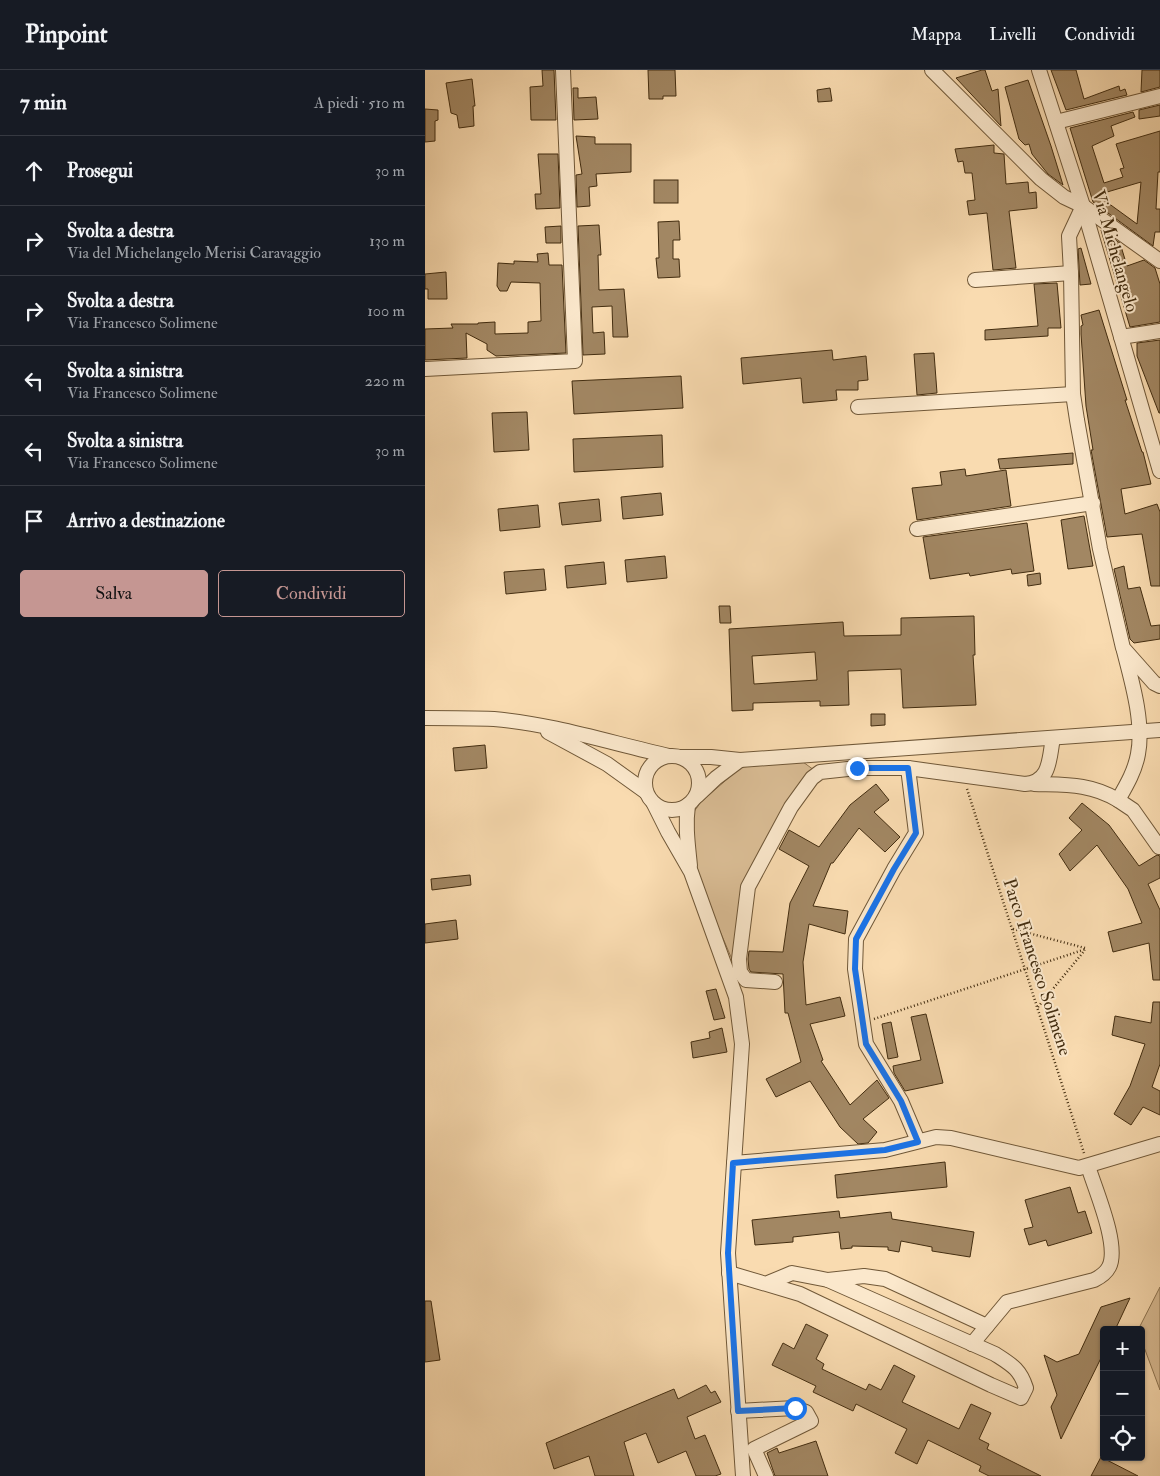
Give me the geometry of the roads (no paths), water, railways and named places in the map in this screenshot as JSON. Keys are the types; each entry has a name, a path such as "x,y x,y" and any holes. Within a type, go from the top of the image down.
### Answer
{"street":[{"path":"425,369 575,361 563,70"},
{"path":"932,70 1041,180 1063,197 1083,206 1160,261"},
{"name":"Via Michelangelo","path":"1039,70 1083,206 1160,471"},
{"path":"1056,122 1160,96"},
{"path":"1083,206 1069,236 1073,394 1100,548 1140,732 1138,754 1134,767 1117,800"},
{"path":"975,280 1071,273"},
{"path":"1121,337 1160,331"},
{"path":"858,407 1073,394"},
{"path":"917,529 1093,503"},
{"path":"1123,648 1154,683 1160,686"},
{"path":"425,718 494,719 537,726 605,739 689,761 699,777 699,786 686,818 691,872"},
{"path":"537,726 607,764 667,810 682,809 716,778 740,760"},
{"path":"743,1476 728,1253 742,1044 736,997 691,872 650,798 645,784 649,769 654,762 675,756 740,760 1160,730"},
{"path":"1034,784 1043,778 1046,772 1053,738"},
{"path":"775,982 746,980 740,972 739,960 748,887 791,807 812,778 820,772 857,768 908,768 1025,784 1090,787 1105,792 1133,810 1159,847"},
{"path":"908,768 916,833 856,939 855,969 866,1044 901,1101 918,1142"},
{"path":"733,1163 885,1150 936,1137 951,1138 1079,1168 1160,1144"},
{"path":"972,1344 1007,1302 1095,1280 1109,1269 1112,1259 1111,1240 1088,1166"},
{"path":"729,1273 800,1294 1021,1398 1026,1388 1022,1375 1007,1361 828,1280 791,1273 768,1283"},
{"path":"828,1280 865,1276 885,1279 987,1326"},
{"path":"738,1411 795,1408 806,1412 811,1421 754,1449"},
{"path":"741,1443 754,1449 766,1476"}]}
